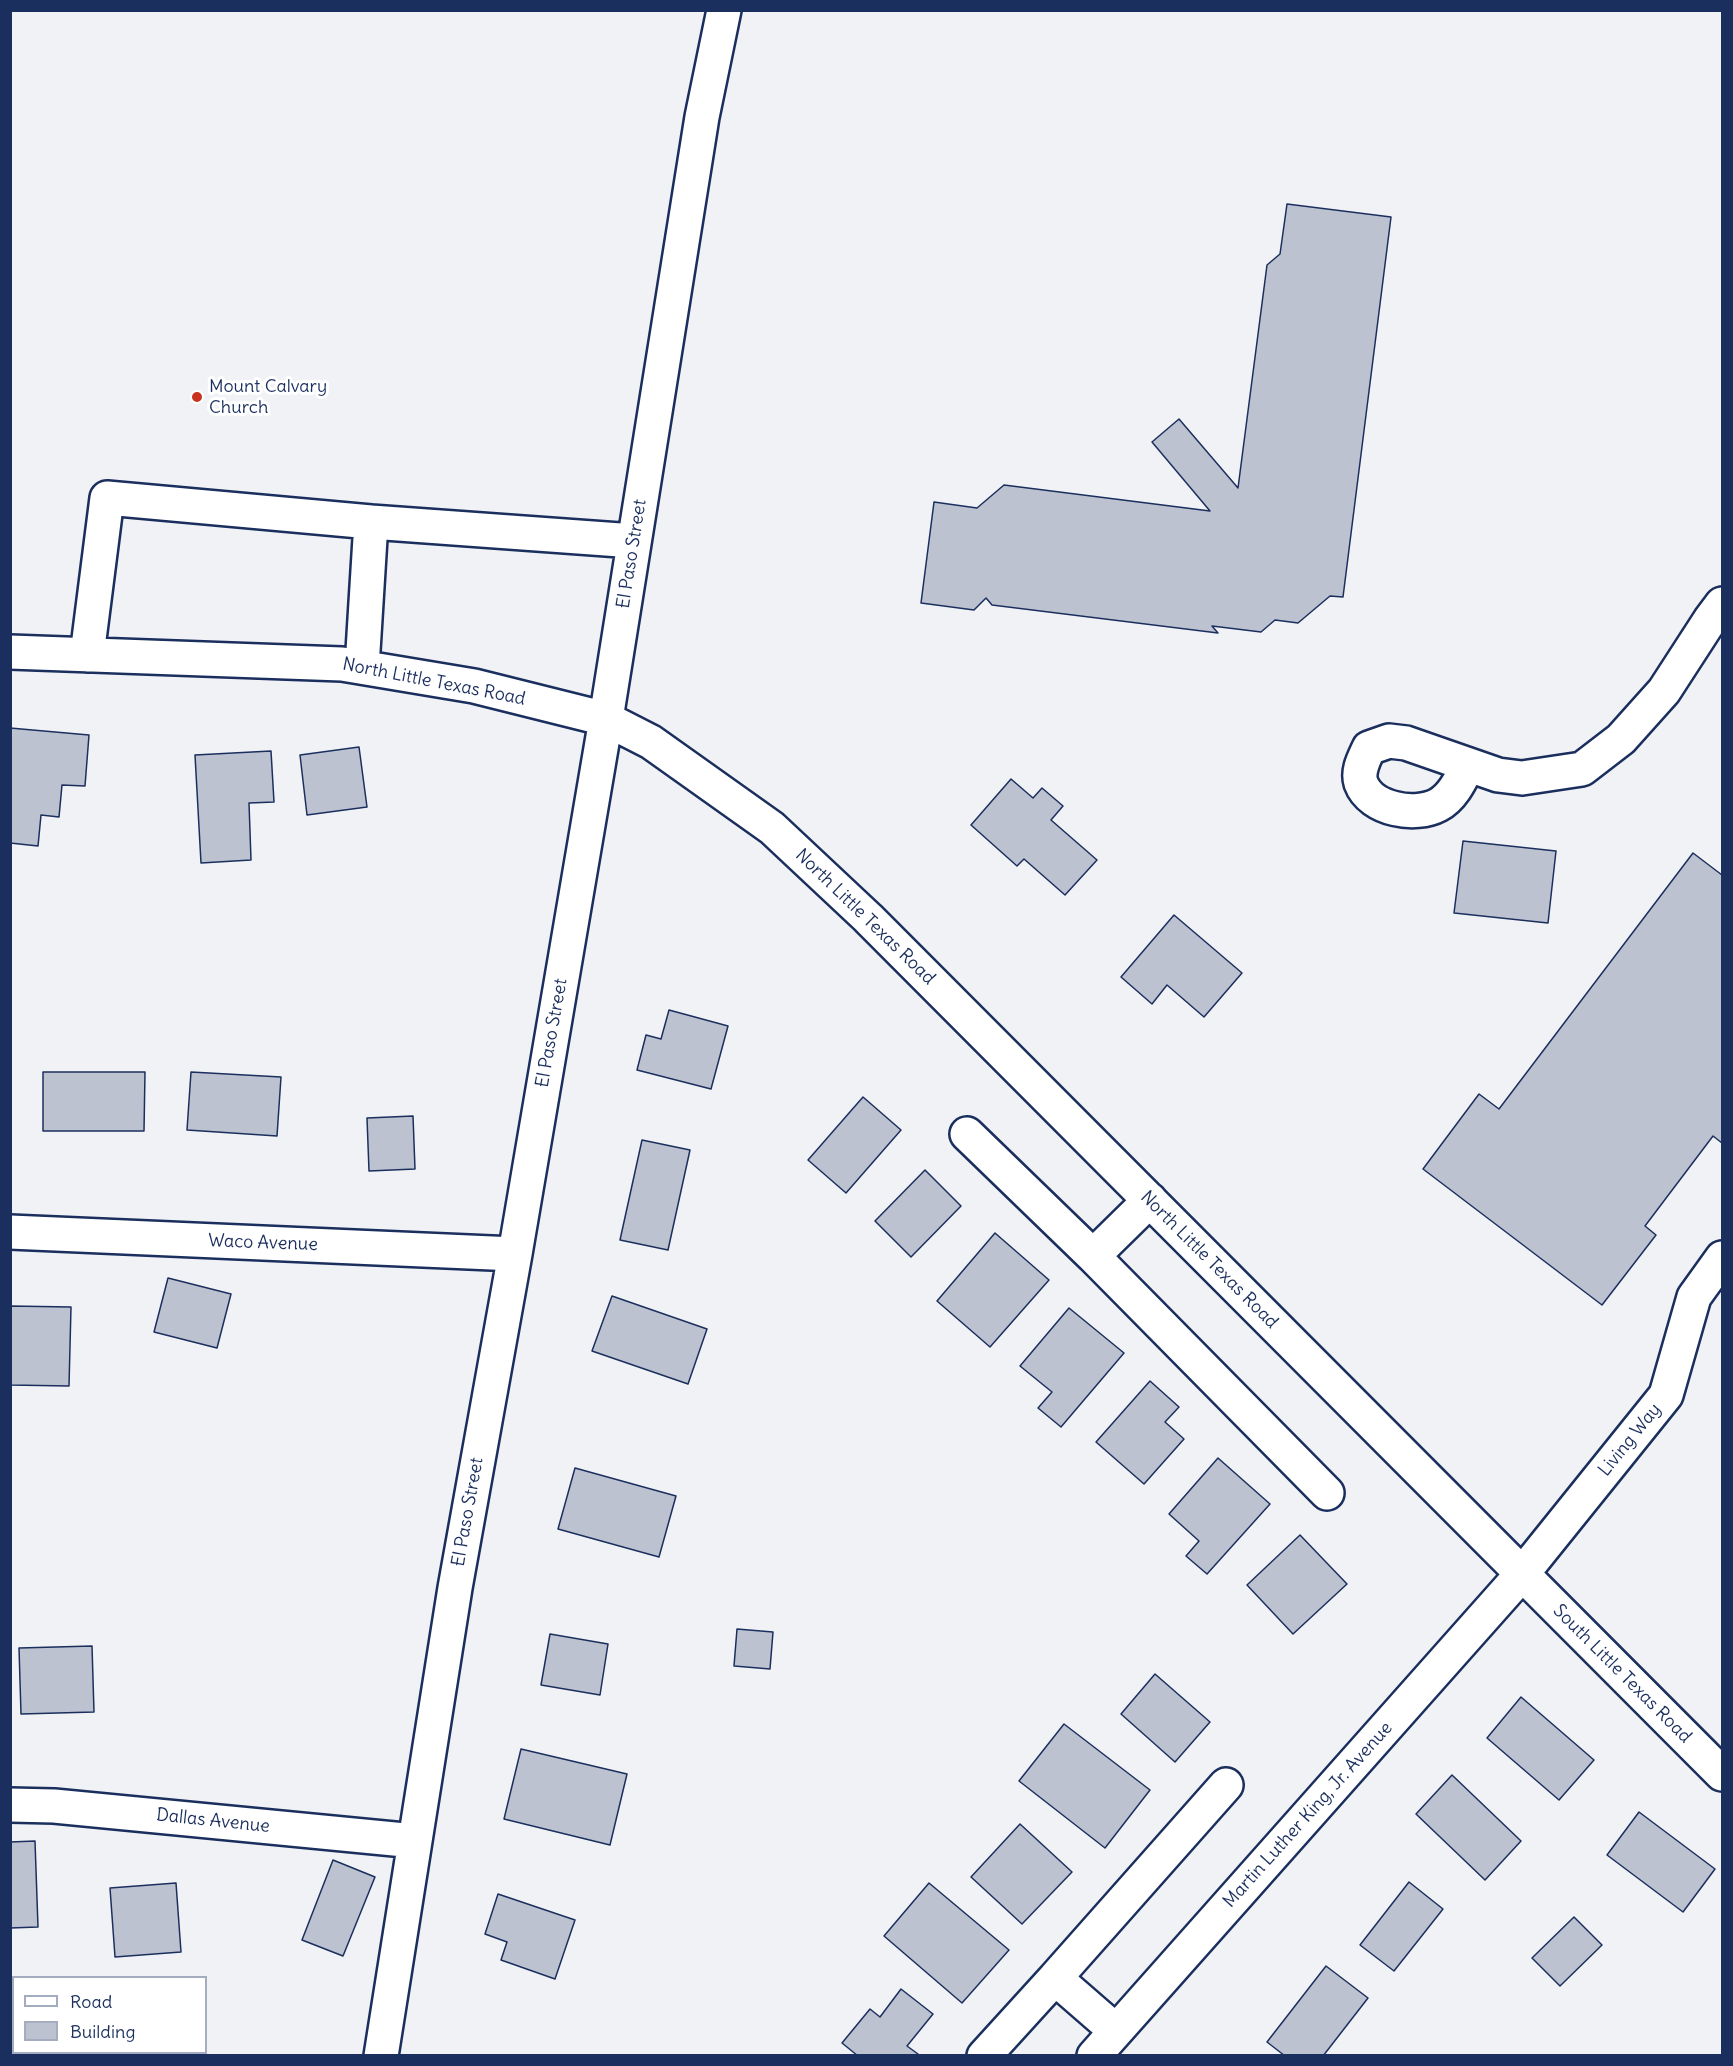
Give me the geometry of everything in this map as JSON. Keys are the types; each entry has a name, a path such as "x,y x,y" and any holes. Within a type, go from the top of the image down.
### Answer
{"street":[{"name":"El Paso Street","path":"381,2055 454,1588 606,719 702,117 724,10"},
{"path":"87,654 107,498 371,522 634,541"},
{"path":"362,667 371,522"},
{"path":"1468,765 1498,775 1522,778 1582,768 1621,739 1664,691 1722,604"},
{"name":"North Little Texas Road","path":"10,652 342,664 474,686 606,719 651,742 772,828 868,918 1522,1574"},
{"path":"967,1134 1093,1256 1327,1493"},
{"path":"1093,1256 1150,1200"},
{"name":"Waco Avenue","path":"10,1232 514,1254"},
{"name":"Living Way","path":"1522,1574 1666,1395 1694,1297 1722,1258"},
{"name":"South Little Texas Road","path":"1522,1574 1722,1774"},
{"name":"Martin Luther King, Jr. Avenue","path":"1094,2055 1522,1574"},
{"path":"984,2055 1227,1785"},
{"name":"Dallas Avenue","path":"10,1804 54,1806 415,1841"},
{"path":"1055,1978 1116,2031"}],"building":[{"path":"1287,204 1391,217 1343,597 1330,596 1298,623 1275,620 1261,632 1212,626 1218,633 992,605 986,598 974,610 921,603 934,502 977,508 1004,485 1210,511 1152,442 1179,419 1238,488 1267,265 1280,254"},
{"path":"10,728 89,735 85,786 62,785 59,817 41,815 38,846 10,843"},
{"path":"359,747 367,807 307,815 300,755"},
{"path":"271,751 274,802 249,803 251,860 201,863 195,755"},
{"path":"1011,779 1033,798 1042,788 1063,806 1051,820 1097,860 1065,895 1024,859 1017,866 971,825"},
{"path":"1463,841 1556,851 1548,923 1454,913"},
{"path":"1693,853 1722,875 1722,1143 1713,1136 1645,1226 1656,1235 1602,1305 1423,1169 1479,1094 1499,1109"},
{"path":"1174,915 1242,973 1204,1017 1167,985 1152,1004 1121,977"},
{"path":"669,1010 728,1026 711,1089 637,1070 646,1035 661,1039"},
{"path":"43,1072 145,1072 144,1131 43,1131"},
{"path":"191,1072 281,1077 277,1136 187,1130"},
{"path":"863,1097 901,1130 846,1193 808,1160"},
{"path":"413,1116 415,1169 369,1171 367,1118"},
{"path":"642,1140 690,1150 668,1250 620,1240"},
{"path":"925,1170 961,1206 911,1257 875,1221"},
{"path":"995,1233 1049,1280 990,1347 937,1301"},
{"path":"168,1278 231,1294 217,1348 154,1332"},
{"path":"612,1296 707,1329 688,1384 592,1351"},
{"path":"10,1306 71,1307 69,1386 10,1385"},
{"path":"1069,1308 1124,1353 1061,1427 1038,1408 1052,1392 1020,1366"},
{"path":"1150,1381 1179,1407 1165,1422 1184,1439 1144,1484 1096,1442"},
{"path":"1218,1458 1270,1504 1207,1574 1186,1556 1199,1541 1169,1514"},
{"path":"575,1468 676,1496 659,1557 558,1529"},
{"path":"1300,1535 1347,1584 1293,1634 1247,1585"},
{"path":"737,1629 773,1632 770,1669 734,1666"},
{"path":"550,1634 608,1644 600,1695 541,1685"},
{"path":"92,1646 94,1712 21,1714 19,1648"},
{"path":"1155,1674 1210,1722 1175,1762 1121,1714"},
{"path":"1521,1697 1594,1760 1559,1800 1487,1738"},
{"path":"1064,1724 1150,1790 1105,1848 1019,1781"},
{"path":"521,1749 627,1774 610,1845 504,1819"},
{"path":"1452,1775 1521,1841 1485,1880 1416,1814"},
{"path":"1639,1812 1715,1869 1683,1912 1607,1855"},
{"path":"1020,1824 1072,1872 1022,1924 971,1877"},
{"path":"35,1841 38,1927 10,1928 10,1842"},
{"path":"333,1860 375,1877 343,1956 302,1940"},
{"path":"1409,1882 1443,1909 1394,1971 1360,1945"},
{"path":"176,1883 181,1952 115,1957 110,1888"},
{"path":"929,1883 1009,1950 962,2003 884,1936"},
{"path":"498,1894 575,1920 555,1979 501,1960 507,1942 485,1934"},
{"path":"1574,1917 1602,1945 1560,1986 1532,1958"},
{"path":"1326,1966 1368,1998 1323,2056 1285,2056 1267,2042"},
{"path":"901,1989 933,2014 907,2046 918,2054 916,2056 858,2056 842,2043 870,2009 880,2017"}],"place":[{"name":"Mount Calvary Church","path":"197,397"}]}
